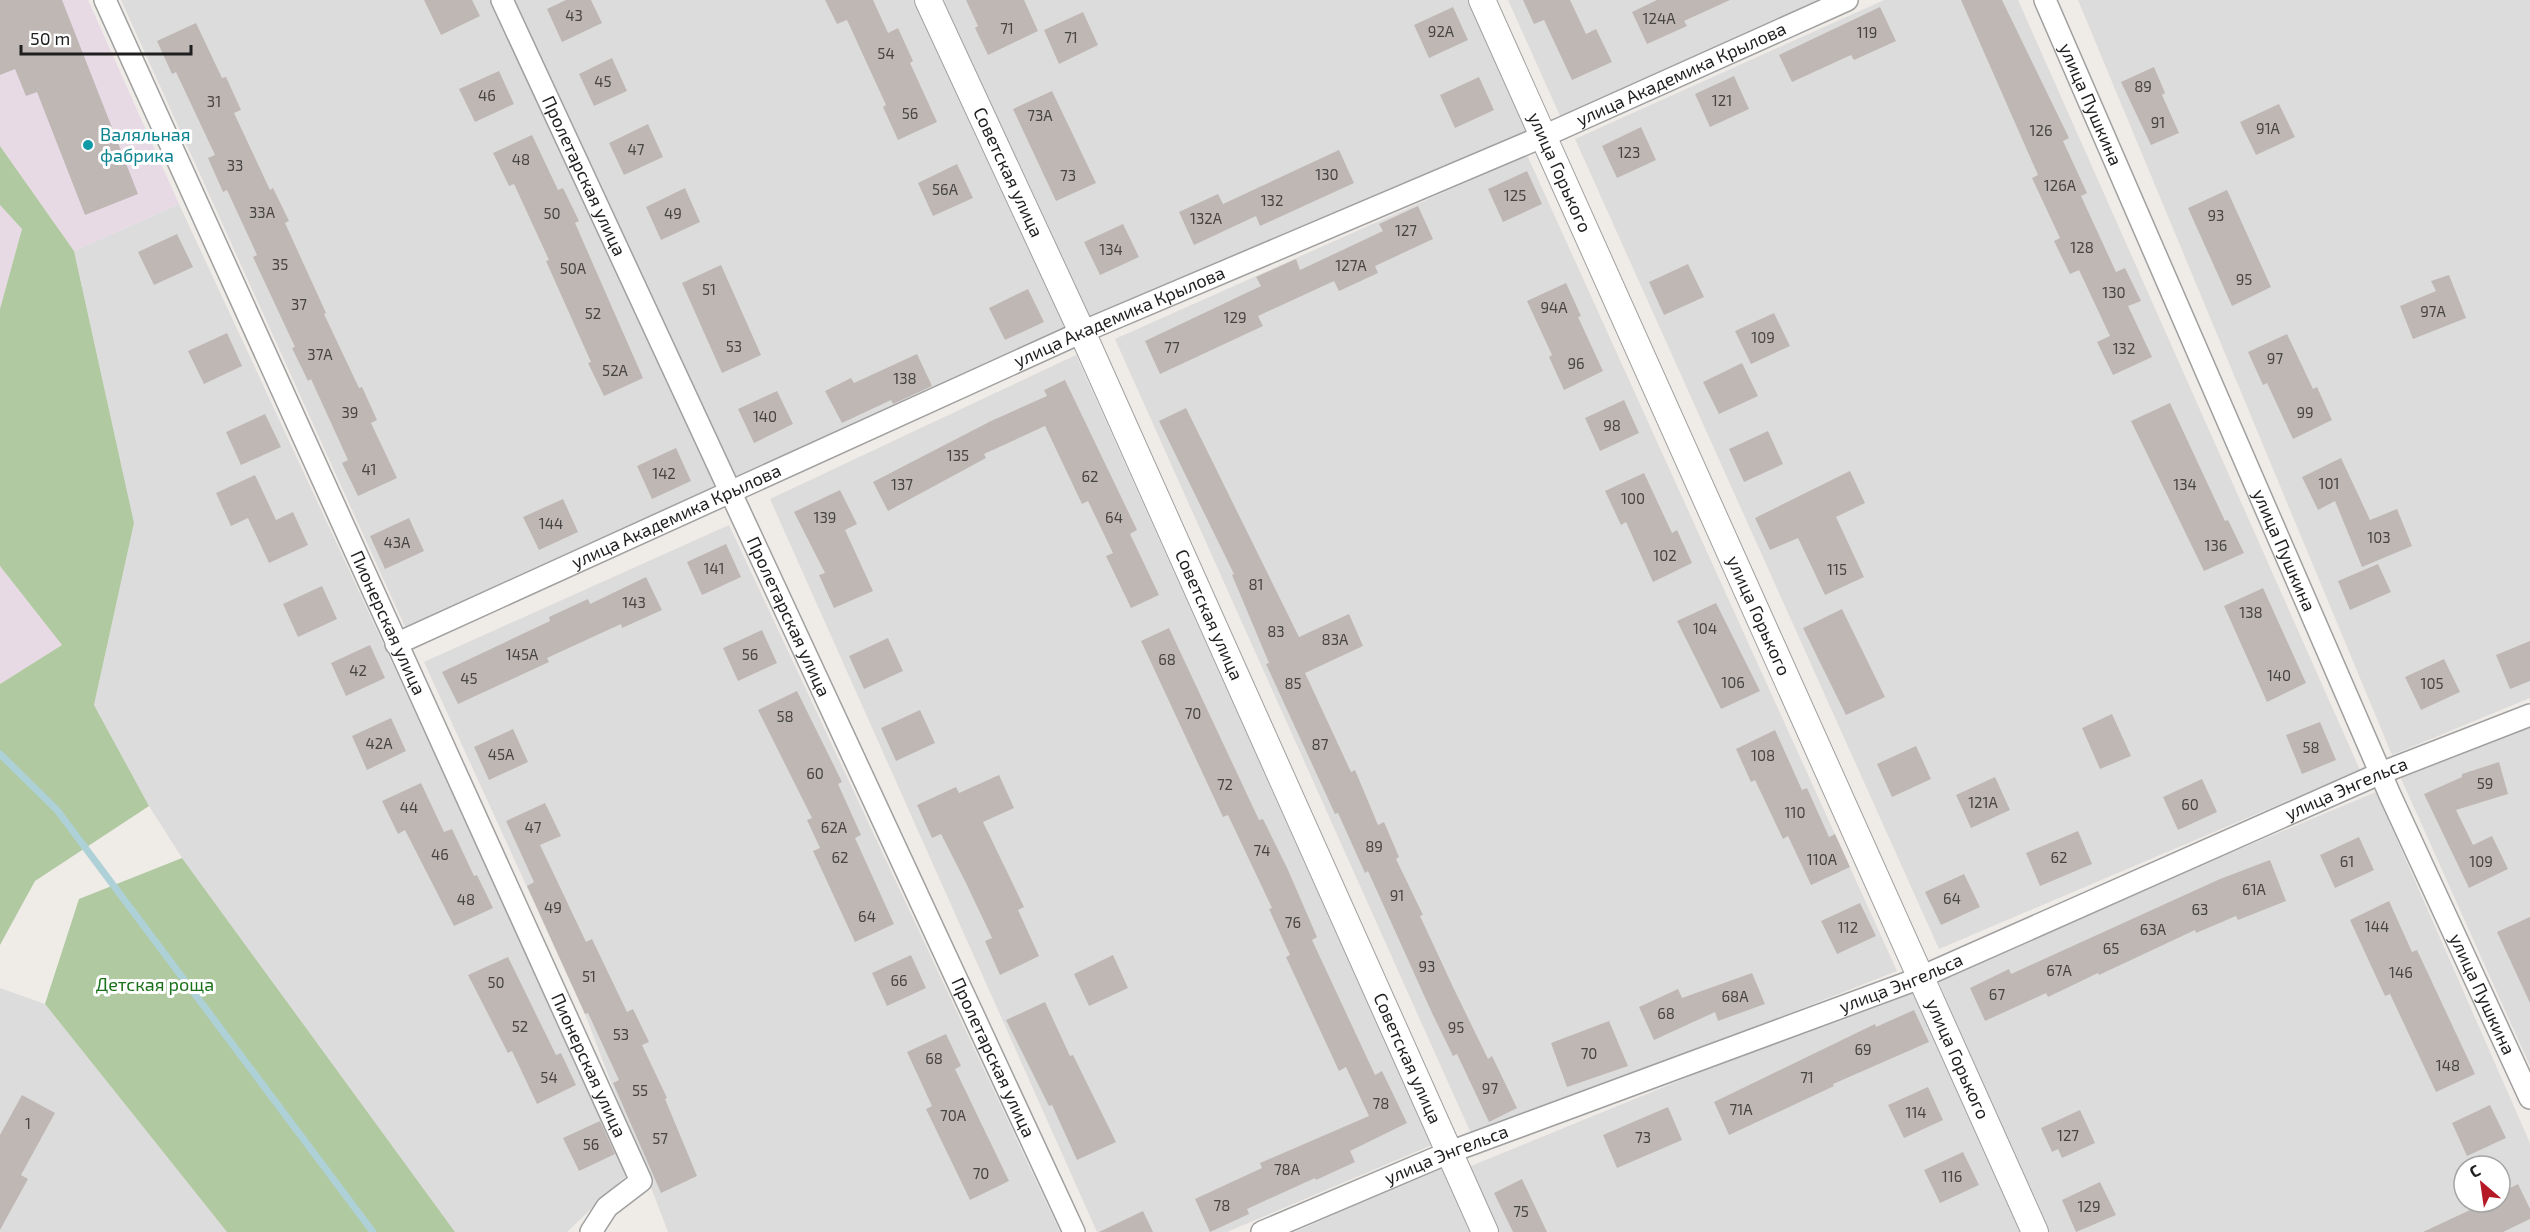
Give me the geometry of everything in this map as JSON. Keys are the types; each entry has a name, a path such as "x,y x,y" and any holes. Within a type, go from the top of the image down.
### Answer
{"street":[{"name":"Пионерская улица","path":"105,0 641,1181 607,1207 591,1232"},
{"name":"Пролетарская улица","path":"502,0 1074,1232"},
{"name":"Советская улица","path":"928,0 1082,332 1485,1232"},
{"name":"улица Горького","path":"1482,0 2035,1232"},
{"name":"улица Академика Крылова","path":"396,644 1082,332 1544,136 1847,0"},
{"name":"улица Пушкина","path":"2045,0 2380,773 2530,1098"},
{"name":"улица Энгельса","path":"1262,1232 1450,1152 1922,976 2380,773 2530,714"}],"shaded area":[{"path":"0,0 88,0 179,204 74,251 0,146"},
{"path":"121,0 913,0 1066,328 406,629"},
{"path":"937,0 1471,0 1531,132 1084,323"},
{"path":"1508,0 1832,0 1561,118"},
{"path":"1884,0 2018,0 2360,770 1939,949 1575,139"},
{"path":"2078,0 2530,0 2530,698 2392,755"},
{"path":"1527,155 1897,971 1473,1138 1115,339"},
{"path":"179,204 629,1173 567,1232 455,1232 182,858 149,806 94,705 134,523 74,251"},
{"path":"0,205 22,229 0,309"},
{"path":"1076,355 1432,1145 1227,1232 1097,1232 770,499"},
{"path":"729,525 1060,1232 668,1232 585,1014 424,662"},
{"path":"0,566 62,645 0,684"},
{"path":"2530,722 2530,1066 2399,774"},
{"path":"2376,792 2530,1143 2530,1232 2047,1232 1936,976"},
{"path":"1918,983 2025,1232 1494,1232 1466,1168"},
{"path":"0,988 45,1004 227,1232 0,1232"},
{"path":"1441,1166 1470,1232 1295,1232"}],"green space":[{"path":"0,146 74,251 134,523 94,705 149,806 35,881 0,945 0,684 62,645 0,566 0,309 22,229 0,205"},
{"name":"Детская роща","path":"182,858 455,1232 227,1232 45,1004 79,899"}],"building":[{"name":"Валяльная фабрика","path":"0,0 62,0 138,194 85,215 37,92 26,96 15,69 0,75"},
{"path":"424,0 472,0 480,16 441,35"},
{"path":"566,0 591,0 602,23 562,42 547,9"},
{"path":"825,0 873,0 888,33 898,28 913,61 910,63 937,122 898,140 883,107 886,105 847,20 837,24"},
{"path":"966,0 1024,0 1038,31 988,55 975,28 978,26"},
{"path":"1523,0 1570,0 1586,34 1596,29 1612,62 1572,80 1544,20 1534,24"},
{"path":"1657,0 1730,0 1684,21 1687,26 1647,44 1632,12"},
{"path":"1961,0 2002,0 2069,138 2063,141 2087,193 2081,196 2116,272 2125,268 2141,301 2128,306 2152,357 2113,375 2097,342 2110,336 2079,270 2070,274 2054,241 2060,238 2032,178 2038,175"},
{"path":"1453,7 1468,40 1429,58 1414,25"},
{"path":"1880,7 1896,41 1854,60 1851,55 1792,82 1779,55"},
{"path":"1083,12 1098,45 1059,64 1044,30"},
{"path":"196,23 222,78 226,77 241,110 234,113 270,190 273,188 289,221 285,223 326,313 324,314 377,420 371,423 397,478 358,496 342,463 348,460 311,379 308,381 292,348 295,347 253,257 257,255 227,190 223,192 208,158 215,155 176,72 172,74 157,41"},
{"path":"612,58 627,91 594,106 579,74"},
{"path":"2154,67 2165,93 2162,95 2179,133 2151,145 2121,82"},
{"path":"499,71 514,104 475,122 459,89"},
{"path":"1734,76 1749,109 1710,127 1695,94"},
{"path":"1479,77 1494,110 1455,128 1440,95"},
{"path":"1052,91 1096,183 1056,201 1013,109"},
{"path":"2279,104 2295,137 2256,155 2240,122"},
{"path":"648,124 663,157 624,175 609,143"},
{"path":"1641,127 1656,160 1617,178 1602,146"},
{"path":"532,135 558,190 563,188 579,221 575,223 643,378 604,396 546,261 549,260 514,184 509,186 493,153"},
{"path":"1339,150 1354,183 1260,226 1256,216 1194,245 1179,212 1218,194 1223,204"},
{"path":"957,164 973,198 933,216 918,183"},
{"path":"1527,171 1542,204 1503,222 1488,189"},
{"path":"685,188 700,222 661,240 646,207"},
{"path":"2227,190 2271,287 2232,306 2188,208"},
{"path":"1418,206 1433,239 1375,266 1378,273 1339,291 1334,281 1258,316 1263,326 1160,374 1145,341 1261,286 1256,277 1296,259 1300,270 1383,231 1379,224"},
{"path":"1123,224 1139,257 1100,275 1084,242"},
{"path":"177,234 193,267 154,285 138,252"},
{"path":"1688,264 1704,297 1664,315 1649,282"},
{"path":"721,265 761,355 722,373 682,283"},
{"path":"2449,275 2466,318 2413,339 2400,306 2436,291 2431,281"},
{"path":"1566,283 1581,316 1578,317 1603,371 1564,390 1549,357 1552,355 1527,301"},
{"path":"1028,289 1044,322 1005,340 989,308"},
{"path":"1774,313 1790,346 1751,364 1735,331"},
{"path":"227,333 242,366 204,384 188,351"},
{"path":"2287,334 2313,389 2317,387 2332,420 2293,439 2267,383 2263,385 2248,352"},
{"path":"917,354 932,386 893,404 891,400 842,423 825,391 851,378 854,383"},
{"path":"1742,363 1758,396 1719,414 1703,382"},
{"path":"1065,380 1137,530 1130,534 1159,595 1131,608 1106,556 1113,553 1088,501 1082,504 1045,426 984,454 986,458 888,511 873,482 991,421 1047,396 1044,390"},
{"path":"777,391 793,424 754,443 738,409"},
{"path":"1624,400 1639,433 1600,451 1585,418"},
{"path":"2170,403 2225,521 2228,520 2244,553 2204,571 2131,421"},
{"path":"1186,408 1299,637 1349,614 1363,646 1305,673 1351,772 1355,770 1378,825 1384,822 1399,857 1396,859 1423,915 1420,916 1453,987 1488,1059 1492,1056 1517,1108 1489,1122 1457,1054 1453,1056 1432,1013 1368,871 1365,873 1338,813 1335,814 1266,664 1269,663 1232,575 1234,574 1159,421"},
{"path":"265,414 281,447 241,465 226,432"},
{"path":"1768,431 1783,464 1744,482 1729,449"},
{"path":"676,448 691,481 652,499 637,466"},
{"path":"2341,458 2370,520 2397,509 2412,546 2362,567 2335,501 2318,510 2302,477"},
{"path":"1850,471 1865,503 1836,517 1864,577 1825,595 1798,538 1770,550 1755,518"},
{"path":"1644,473 1672,533 1677,530 1692,563 1653,582 1626,522 1621,525 1605,491"},
{"path":"255,475 276,520 293,512 308,545 269,563 248,518 231,526 216,493"},
{"path":"840,490 857,524 845,530 873,591 834,608 819,575 825,573 794,512"},
{"path":"563,499 578,532 539,550 523,517"},
{"path":"409,518 424,551 385,569 370,536"},
{"path":"726,544 741,577 702,595 687,562"},
{"path":"2378,564 2391,592 2350,610 2338,581"},
{"path":"646,577 662,610 622,628 621,624 547,658 549,662 458,704 442,672 550,621 549,617 588,599 590,604"},
{"path":"322,586 337,619 298,637 283,604"},
{"path":"2263,588 2306,683 2267,702 2224,606"},
{"path":"1716,603 1760,691 1721,709 1677,621"},
{"path":"1842,609 1885,697 1846,715 1803,628"},
{"path":"1169,628 1259,820 1263,819 1288,870 1317,937 1312,940 1375,1075 1382,1071 1407,1123 1350,1151 1355,1162 1247,1209 1249,1214 1210,1232 1195,1199 1262,1168 1260,1163 1369,1116 1346,1067 1339,1071 1286,957 1290,955 1269,909 1272,908 1228,815 1223,817 1141,641"},
{"path":"762,630 777,663 738,681 723,648"},
{"path":"888,638 903,671 864,689 849,656"},
{"path":"2530,641 2530,681 2510,689 2496,655"},
{"path":"370,645 385,678 346,696 331,663"},
{"path":"2444,659 2460,692 2421,710 2405,677"},
{"path":"797,691 842,782 838,784 861,835 855,838 894,924 855,942 813,851 820,848 807,820 812,818 758,710"},
{"path":"920,710 935,743 896,761 881,728"},
{"path":"2112,714 2131,756 2100,769 2082,728"},
{"path":"391,718 406,751 367,770 352,736"},
{"path":"2320,722 2336,760 2302,774 2286,735"},
{"path":"513,729 528,762 489,780 474,747"},
{"path":"1775,730 1802,790 1807,788 1829,837 1835,834 1850,867 1811,885 1788,836 1783,839 1755,780 1751,782 1736,749"},
{"path":"1916,746 1931,779 1892,797 1877,764"},
{"path":"2499,762 2508,794 2456,810 2473,845 2492,836 2508,869 2469,888 2424,794 2462,777 2462,774"},
{"path":"999,775 1014,808 983,822 1024,907 1018,910 1039,956 1000,975 985,941 992,938 966,883 941,834 932,838 917,805 956,787 959,793"},
{"path":"1995,777 2010,810 1971,828 1956,795"},
{"path":"2202,779 2217,812 2178,830 2163,797"},
{"path":"421,783 444,832 452,829 474,876 477,875 493,908 454,926 405,830 398,834 382,801"},
{"path":"545,803 561,836 540,845 586,942 592,939 627,1012 633,1009 649,1042 642,1045 667,1098 665,1099 697,1176 661,1193 613,1083 619,1080 588,1013 585,1014 527,886 534,882 506,821"},
{"path":"2078,831 2092,864 2040,886 2026,853"},
{"path":"2359,837 2374,870 2335,888 2320,855"},
{"path":"2270,860 2286,901 2238,920 2236,916 2196,933 2195,930 2099,975 2098,973 2048,997 2046,993 1985,1021 1970,988 2009,969 2011,974 2220,879"},
{"path":"1964,874 1980,907 1941,925 1925,892"},
{"path":"2389,901 2412,952 2417,950 2475,1074 2436,1092 2390,994 2385,996 2350,920"},
{"path":"1860,903 1876,936 1837,954 1821,921"},
{"path":"2530,917 2530,1003 2497,932"},
{"path":"911,955 926,988 887,1006 872,973"},
{"path":"1113,955 1128,988 1089,1006 1074,974"},
{"path":"508,957 556,1055 561,1053 576,1085 537,1104 512,1051 508,1053 468,975"},
{"path":"1752,973 1765,1004 1718,1021 1715,1012 1654,1040 1639,1007 1678,989 1682,998"},
{"path":"1045,1002 1070,1056 1073,1055 1116,1142 1077,1160 1052,1105 1049,1106 1006,1020"},
{"path":"1914,1010 1929,1042 1833,1084 1834,1086 1729,1135 1714,1102 1875,1024 1876,1027"},
{"path":"1609,1021 1628,1066 1567,1087 1551,1043"},
{"path":"946,1034 961,1066 955,1069 1009,1181 970,1200 926,1109 932,1106 907,1052"},
{"path":"1928,1087 1943,1120 1904,1138 1888,1105"},
{"path":"22,1095 55,1113 21,1175 28,1179 0,1230 0,1135"},
{"path":"2490,1105 2506,1138 2471,1154 2466,1154 2452,1123"},
{"path":"1668,1107 1682,1140 1617,1168 1603,1135"},
{"path":"2080,1110 2095,1143 2062,1158 2058,1149 2052,1152 2041,1128"},
{"path":"600,1121 615,1154 579,1171 563,1138"},
{"path":"1963,1152 1979,1185 1940,1203 1924,1170"},
{"path":"1522,1179 1547,1232 1513,1232 1494,1193"},
{"path":"2100,1182 2116,1215 2076,1232 2062,1200"},
{"path":"2518,1184 2530,1209 2530,1219 2503,1232 2423,1232 2461,1214 2512,1214 2512,1187"},
{"path":"1143,1211 1153,1232 1099,1232"}],"waterway":[{"path":"0,754 57,810 373,1232"}],"place":[{"name":"Валяльная фабрика","path":"88,145"}]}
